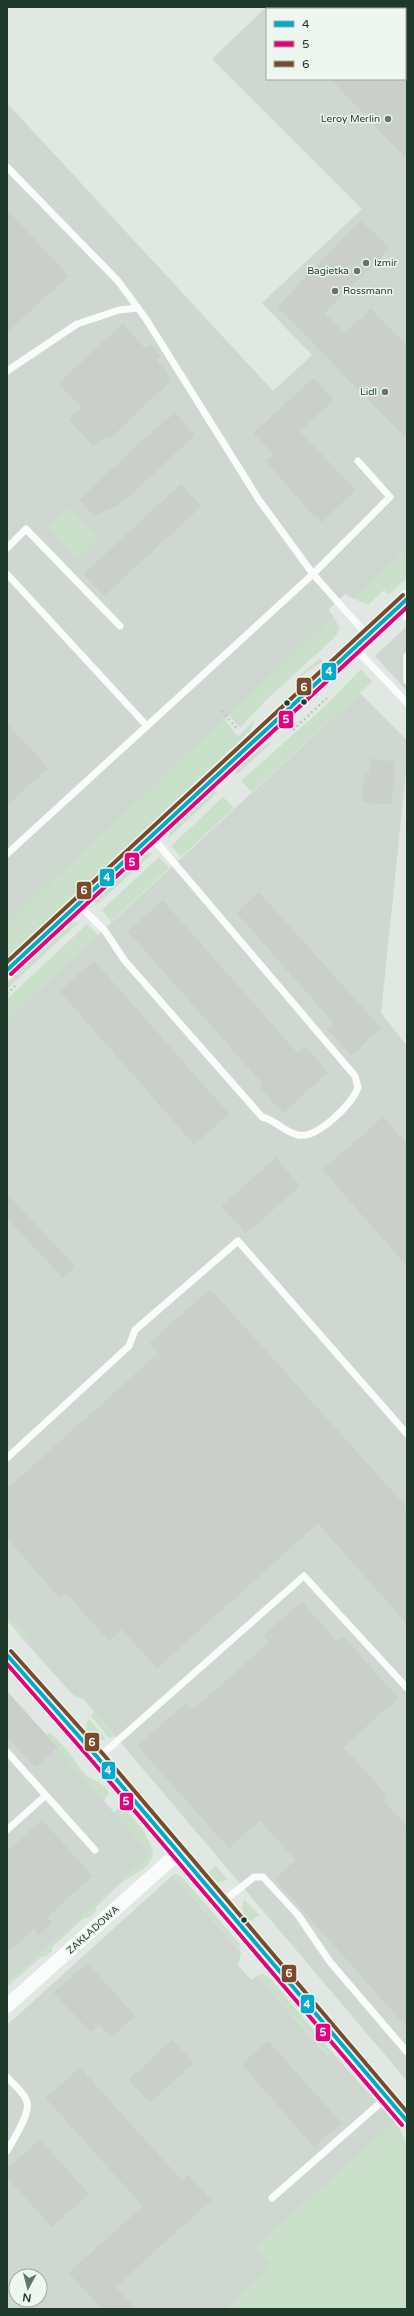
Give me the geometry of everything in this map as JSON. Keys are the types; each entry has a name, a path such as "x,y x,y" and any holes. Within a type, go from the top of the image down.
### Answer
{"street":[{"path":"7,970 367,635 404,608"},
{"path":"7,1655 98,1758 407,2121"},
{"name":"ZAKŁADOWA","path":"7,2006 178,1853"}],"lane":[{"path":"7,167 118,281 138,308 258,500 313,574 367,635"},
{"path":"7,371 77,324 119,310 138,308"},
{"path":"7,854 313,574 390,497 358,461"},
{"path":"7,548 26,529 120,626"},
{"path":"7,574 147,726"},
{"path":"354,647 407,702"},
{"path":"407,656 407,681"},
{"path":"78,904 106,931 125,961 262,1117 270,1119 294,1134 307,1135 316,1132 351,1103 358,1087 355,1076 151,836"},
{"path":"7,1458 129,1346 135,1330 238,1241 407,1434"},
{"path":"98,1758 304,1576 407,1688"},
{"path":"7,1752 95,1850"},
{"path":"7,1830 45,1796"},
{"path":"221,1903 254,1877 263,1877 298,1915 330,1962 407,2052"},
{"path":"7,2077 28,2103 25,2117 7,2151"},
{"path":"272,2198 387,2097"}],"path":[{"path":"222,711 238,730"}],"shaded area":[{"path":"266,7 407,7 407,549 354,599 345,594 328,610 334,617 7,924 7,103 273,391 312,355 262,303 362,209 212,59"},
{"path":"407,626 407,691 375,656"},
{"path":"360,693 407,740 407,762 381,1013 407,1046 407,2081 94,1711 83,1699 73,1695 22,1638 27,1634 18,1628 7,1616 7,1019"},
{"path":"7,1691 151,1854 7,1983"},
{"path":"173,1875 241,1952 238,1965 251,1980 257,1976 327,2055 332,2052 395,2123 256,2247 272,2266 227,2309 7,2309 7,2025"}],"green space":[{"path":"69,507 99,539 77,559 48,527"},
{"path":"407,549 407,578 389,594 384,590 368,605 354,599"},
{"path":"334,617 340,629 334,638 265,701 240,728 229,715"},
{"path":"320,658 323,661 301,676 301,674"},
{"path":"361,669 372,682 252,792 241,781 324,707"},
{"path":"224,719 238,736 255,720 249,732 7,958 7,924"},
{"path":"269,742 270,744 236,775 237,768"},
{"path":"214,791 217,793 168,838 171,829"},
{"path":"223,797 234,808 181,857 171,846"},
{"path":"147,853 153,853 95,906 96,900 100,895"},
{"path":"159,857 169,868 111,922 102,910"},
{"path":"80,921 7,989 7,983 68,925"},
{"path":"87,924 98,935 7,1019 7,999"},
{"path":"7,1616 18,1628 20,1626 27,1634 22,1638 7,1620"},
{"path":"94,1711 115,1736 109,1738 91,1716"},
{"path":"89,1719 106,1740 88,1738 86,1724"},
{"path":"49,1733 54,1736 63,1746 86,1775 105,1787 109,1794 104,1801 46,1735"},
{"path":"124,1808 144,1831 153,1851 150,1862 146,1867 121,1883 96,1907 95,1912 88,1918 84,1918 52,1947 52,1951 45,1957 41,1957 9,1985 7,1990 7,1983 151,1854 114,1813 117,1809"},
{"path":"216,1866 228,1880 218,1882 209,1876 208,1873"},
{"path":"175,1874 182,1877 239,1943 240,1950 173,1875"},
{"path":"244,1899 259,1915 251,1921 247,1919 242,1909"},
{"path":"262,1974 270,1978 332,2052 328,2055 257,1976"},
{"path":"395,2123 400,2129 407,2146 407,2309 227,2309 272,2266 256,2247"}],"building":[{"name":"Leroy Merlin","path":"407,79 407,159 332,80"},
{"path":"7,210 68,276 7,332"},
{"path":"361,221 390,248 324,313 345,334 371,309 407,346 407,438 277,307"},
{"path":"123,324 145,349 151,345 160,356 156,360 167,373 169,382 109,439 106,436 94,447 69,419 82,408 59,383"},
{"path":"313,378 334,400 299,431 355,490 322,522 317,516 315,517 266,461 274,455 254,433"},
{"path":"175,414 195,435 120,504 94,515 80,500 109,471 121,464 119,462 162,423"},
{"path":"181,484 201,506 104,596 84,574"},
{"path":"7,724 48,768 7,805"},
{"path":"371,759 395,762 391,804 378,804 362,801 365,774 370,775"},
{"path":"259,893 381,1028 352,1055 327,1029 334,1023 237,913"},
{"path":"163,901 298,1054 305,1047 328,1072 283,1113 260,1087 263,1084 128,931"},
{"path":"94,961 229,1114 194,1144 60,991"},
{"path":"383,1117 407,1144 407,1266 323,1170"},
{"path":"276,1158 300,1186 246,1233 222,1206"},
{"path":"7,1194 75,1267 63,1278 7,1218"},
{"path":"210,1289 407,1508 407,1624 318,1523 157,1668 122,1629 109,1641 66,1593 60,1598 7,1538 7,1489 159,1353 150,1343"},
{"path":"302,1602 336,1641 343,1637 398,1698 343,1747 386,1795 382,1799 407,1827 407,2027 275,1879 296,1860 260,1820 229,1848 138,1746 186,1703 193,1710 270,1642 264,1635"},
{"path":"7,1692 57,1747 35,1767 7,1736"},
{"path":"42,1820 92,1876 47,1917 52,1923 39,1935 34,1928 7,1953 7,1852"},
{"path":"87,1963 135,2016 111,2037 99,2024 91,2032 54,1993"},
{"path":"172,2040 193,2063 150,2103 129,2080"},
{"path":"268,2041 341,2123 314,2147 242,2064"},
{"path":"80,2068 182,2181 188,2175 211,2200 115,2287 135,2309 102,2309 69,2273 143,2206 46,2098"},
{"path":"40,2140 88,2194 52,2227 7,2177 7,2169"}],"transit line":[{"name":"6","path":"7,962 403,595"},
{"name":"4","path":"7,970 407,599"},
{"name":"5","path":"11,974 407,607"},
{"name":"6","path":"11,1651 103,1754 407,2112"},
{"name":"4","path":"7,1655 98,1758 407,2121"},
{"name":"5","path":"7,1664 93,1762 402,2125"}],"place":[{"name":"Leroy Merlin","path":"388,119"},
{"name":"Izmir","path":"366,263"},
{"name":"Bagietka","path":"357,271"},
{"name":"Rossmann","path":"335,291"},
{"name":"Lidl","path":"385,392"}]}
